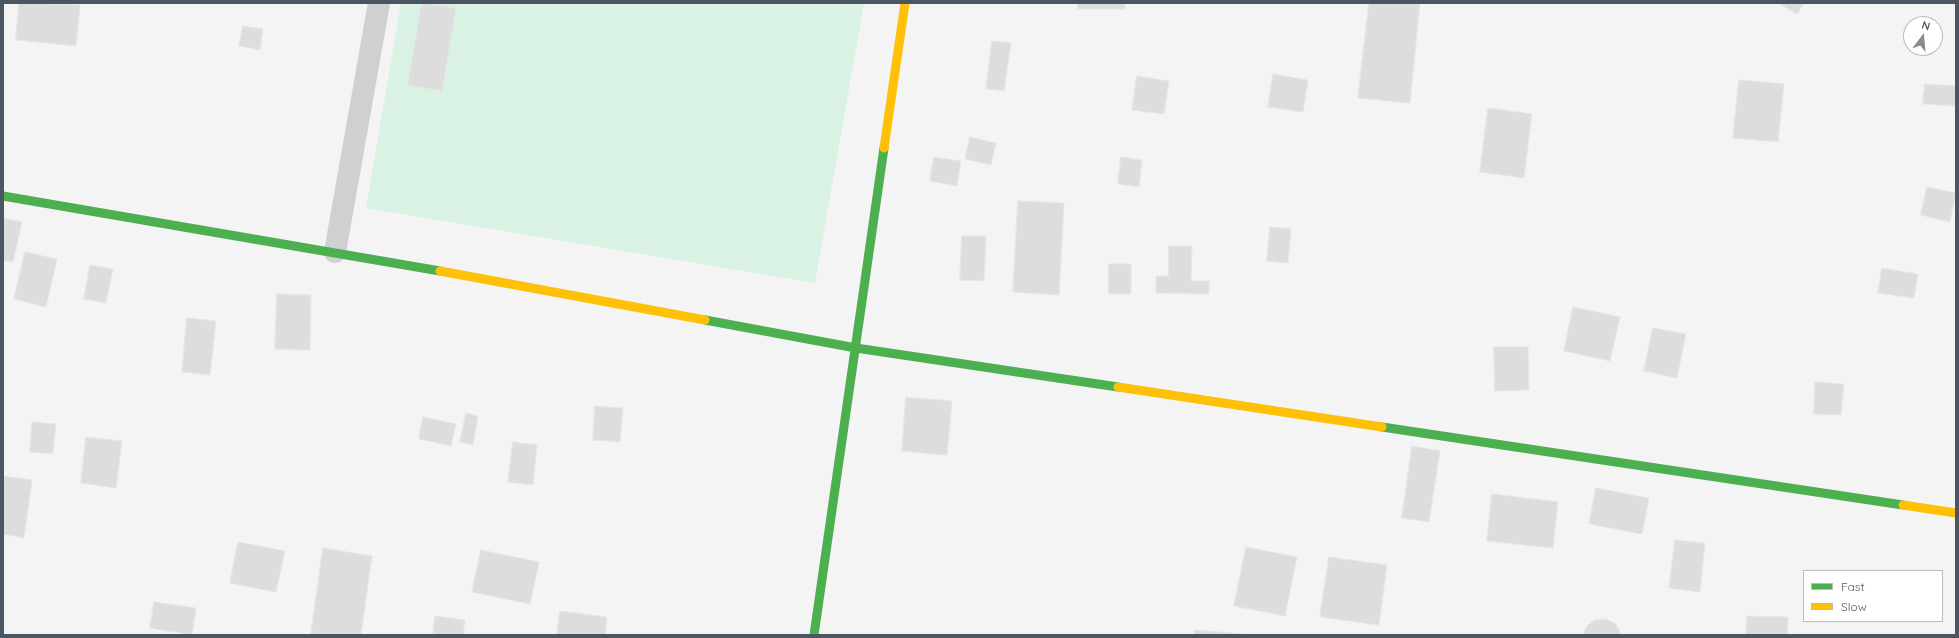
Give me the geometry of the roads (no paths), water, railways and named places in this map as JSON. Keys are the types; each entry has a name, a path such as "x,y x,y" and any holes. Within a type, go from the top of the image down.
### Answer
{"street":[{"path":"335,252 379,3"},
{"path":"814,635 905,3"},
{"path":"3,196 335,252 856,348 1956,513"}]}
